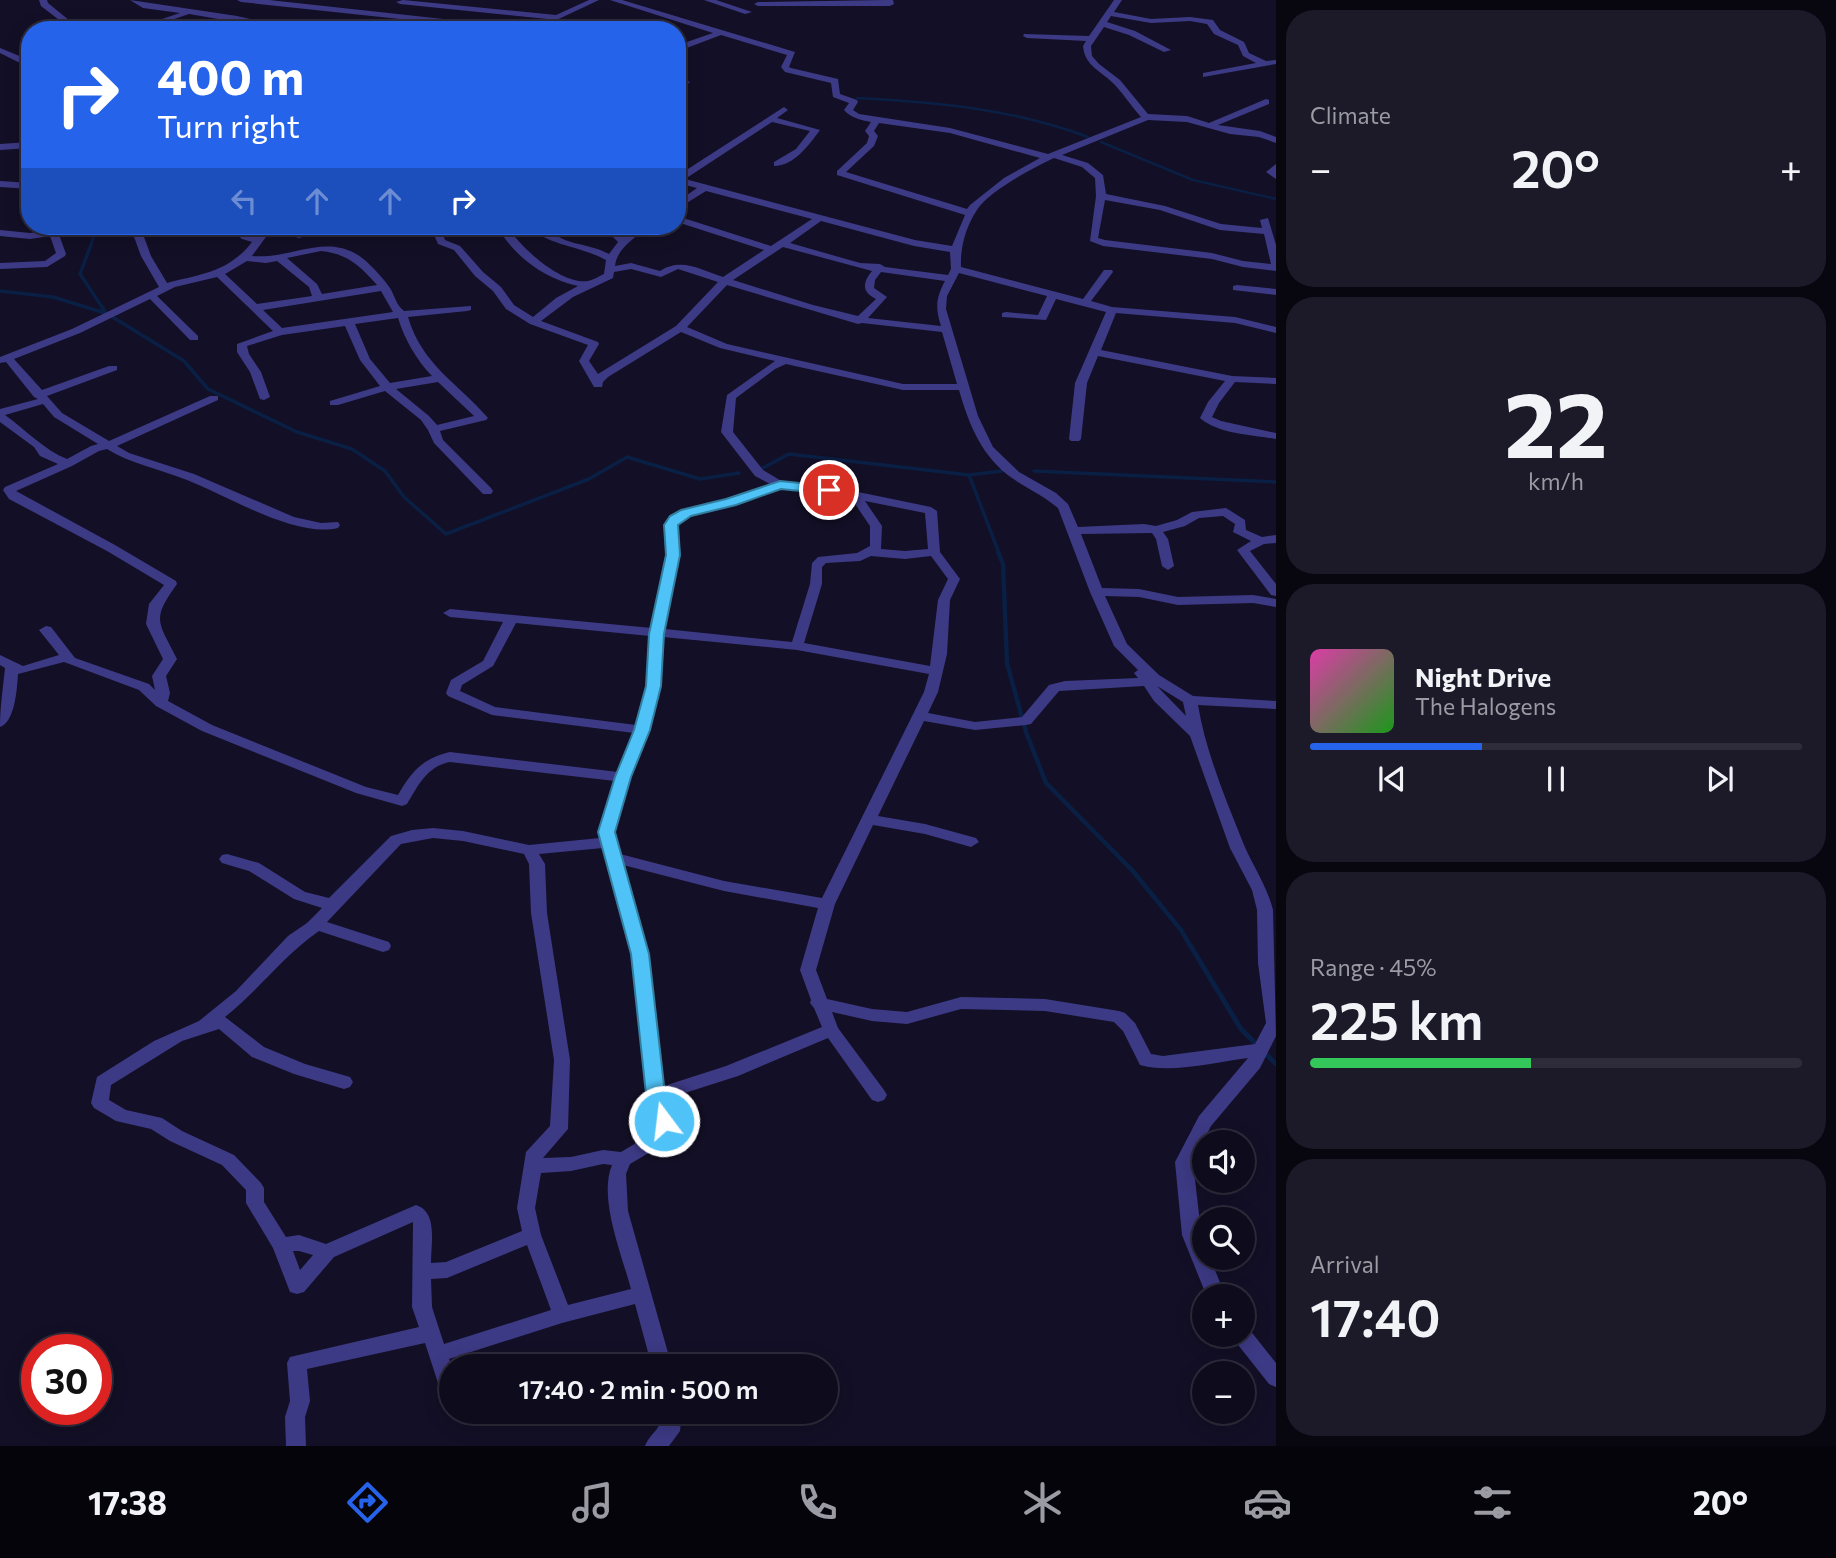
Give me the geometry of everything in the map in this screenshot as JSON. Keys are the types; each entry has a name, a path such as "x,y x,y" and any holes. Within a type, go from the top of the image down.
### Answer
{"street":[{"path":"43,0 44,4 66,21"},
{"path":"134,0 146,6 252,21"},
{"path":"241,0 291,3 419,21"},
{"path":"380,17 401,1 546,20 595,0"},
{"path":"614,0 681,21"},
{"path":"708,0 748,12"},
{"path":"758,4 770,0"},
{"path":"734,7 758,4 890,4 889,0"},
{"path":"1118,0 1087,46 1088,56 1096,66 1117,82 1148,118"},
{"path":"451,21 461,9"},
{"path":"163,21 193,12"},
{"path":"1105,18 1167,50"},
{"path":"1105,18 1190,19 1210,22 1217,32 1241,44 1246,54 1264,64"},
{"path":"686,23 792,54 785,67 791,73 835,81 836,95 854,102 848,110 851,114 957,130 1096,171 1100,177 1101,196 1092,237 1097,241 1276,267 1265,220"},
{"path":"686,45 719,33"},
{"path":"1027,36 1091,39"},
{"path":"0,50 21,60"},
{"path":"1206,75 1276,62"},
{"path":"1211,125 1266,102"},
{"path":"686,174 784,110"},
{"path":"769,118 816,130 799,152 777,164"},
{"path":"1276,139 1260,134 1230,131 1187,119 1148,118 1051,156 1006,180 968,213 955,250 953,274 942,296 941,309 972,416 988,449 1015,475 1064,507 1096,592 1121,646 1154,677 1190,700 1276,705"},
{"path":"877,120 869,131 874,136 871,144 840,173 968,213"},
{"path":"1260,134 1276,132"},
{"path":"0,147 21,146"},
{"path":"1276,166 1271,172 1276,176"},
{"path":"686,183 914,243 955,250"},
{"path":"0,184 21,185"},
{"path":"686,200 704,188"},
{"path":"1101,196 1161,208 1220,228 1268,232"},
{"path":"438,235 442,242 457,248 479,274 497,289 510,307 534,322 594,344 584,361 597,383 680,328 725,281 820,218"},
{"path":"686,222 770,249"},
{"path":"0,233 33,235"},
{"path":"0,266 47,264 61,254 54,235"},
{"path":"138,235 164,289"},
{"path":"243,235 256,240"},
{"path":"245,258 261,235"},
{"path":"509,235 525,256 568,281 589,284"},
{"path":"549,235 566,244 593,249 611,264 661,274 674,266 811,310 858,321 901,328 945,329"},
{"path":"616,235 623,242"},
{"path":"534,322 557,300 609,276 611,264 623,242 631,235"},
{"path":"784,244 825,258 880,267 953,274 1112,310 1235,320 1276,330"},
{"path":"334,525 321,527 290,520 247,504 190,477 125,455 58,415 5,359 164,289 219,272 245,258 280,258 321,248 341,250 362,263 384,287 394,308 402,314 416,347 430,368 482,418 434,429"},
{"path":"280,258 313,286 318,297"},
{"path":"858,321 881,300 882,297 872,293 869,288 870,280 880,267"},
{"path":"1085,303 1108,271"},
{"path":"219,272 280,332"},
{"path":"255,308 384,287"},
{"path":"1237,288 1276,292"},
{"path":"1006,315 1042,318 1053,295"},
{"path":"152,296 194,338"},
{"path":"264,397 254,366 240,348 242,344 280,332 402,314 467,308"},
{"path":"1074,439 1081,383 1112,310"},
{"path":"349,323 365,360 387,387 434,429 438,441 488,491"},
{"path":"680,328 724,346 746,349 783,361 842,371 902,387 963,387"},
{"path":"1096,352 1232,380 1276,381"},
{"path":"783,361 731,397 727,432 759,473 780,485 855,495 931,511 934,552 954,579 944,600 936,671 920,716 827,904 808,970 818,1003 831,1030 878,1095"},
{"path":"68,464 44,454 38,445 2,412 113,368"},
{"path":"334,402 387,387 441,378"},
{"path":"1232,380 1214,401 1206,418 1218,424 1276,436"},
{"path":"161,703 163,693 159,676 170,659 153,624 155,604 171,584 111,548 13,496 9,490 68,464 95,448 108,445 214,398"},
{"path":"531,1170 543,1165 571,1164 603,1157 623,1159 661,1137 664,1121 656,1094 640,954 607,832 623,777 642,730 653,686 657,634 673,555 671,525 675,519 686,513 731,502 780,485"},
{"path":"797,646 816,584 816,566 822,560 860,558 876,548 876,526 855,495"},
{"path":"1072,531 1144,528 1156,530 1181,523 1196,515 1226,512 1241,523 1239,532 1261,541"},
{"path":"1156,530 1162,539 1168,566"},
{"path":"1276,539 1261,541 1243,550 1276,592"},
{"path":"871,552 905,555 934,552"},
{"path":"1096,592 1139,593 1178,601 1253,598 1276,603"},
{"path":"450,613 797,646 936,671"},
{"path":"512,618 488,663 456,682 453,693 492,712 642,730"},
{"path":"46,630 70,661 144,687 161,703 207,728 361,790 402,801 413,778 438,758 450,757 623,777"},
{"path":"6,664 21,671 68,657"},
{"path":"1136,662 1145,682 1196,734"},
{"path":"0,723 10,696 6,664"},
{"path":"920,716 975,726 1026,721 1054,688 1065,685 1145,682"},
{"path":"1190,700 1196,734 1238,848 1260,890 1271,964 1274,1023 1258,1050 1254,1063 1205,1121 1184,1163 1191,1235 1212,1284"},
{"path":"867,819 925,829 971,842"},
{"path":"439,1357 422,1307 422,1218 416,1212 327,1252 297,1286 281,1245 255,1203 255,1188 228,1160 176,1136 156,1123 122,1116 100,1103 103,1083 148,1053 205,1024 242,995 294,940 316,924 396,840 412,835 433,833 463,836 529,850 574,843 611,850 724,886 827,904"},
{"path":"529,850 537,864 539,913 562,1060 559,1129 535,1152 526,1208 532,1235 562,1315"},
{"path":"227,859 255,868 281,886 318,904 333,904"},
{"path":"316,924 383,946"},
{"path":"818,1003 872,1015 907,1018 961,1003 1045,1005 1119,1017 1129,1027 1146,1060 1163,1062 1258,1050"},
{"path":"205,1024 222,1022 258,1052 300,1069 344,1082"},
{"path":"656,1094 732,1071 831,1030"},
{"path":"623,1159 617,1174 619,1211 658,1354"},
{"path":"422,1271 447,1270 532,1235"},
{"path":"281,1245 299,1243 327,1252"},
{"path":"438,1354 562,1315 642,1294"},
{"path":"296,1446 295,1417 300,1401 298,1363 431,1334"},
{"path":"1251,1347 1276,1378"},
{"path":"655,1446 670,1431 671,1424"}],"waterway":[{"path":"857,98 974,108 1060,127 1088,137"},
{"path":"1101,142 1193,180 1276,199"},
{"path":"91,244 94,235"},
{"path":"92,242 80,274 106,313 184,361 208,389 297,432 352,449 385,471 404,497 446,534 589,479 627,457 700,479 739,473"},
{"path":"0,291 53,297 105,313"},
{"path":"759,470 789,454 969,475"},
{"path":"969,475 1002,471"},
{"path":"1034,471 1276,482"},
{"path":"969,475 999,553"},
{"path":"998,552 1003,564 1007,663 1026,732 1046,783 1132,870 1181,930 1191,947"},
{"path":"1190,945 1241,1029 1258,1046"},
{"path":"1264,1052 1276,1064"}],"route":[{"path":"664,1121 656,1094 640,954 607,832 623,777 642,730 653,686 657,634 673,555 671,525 675,519 686,513 731,502 780,485 829,490"}]}
